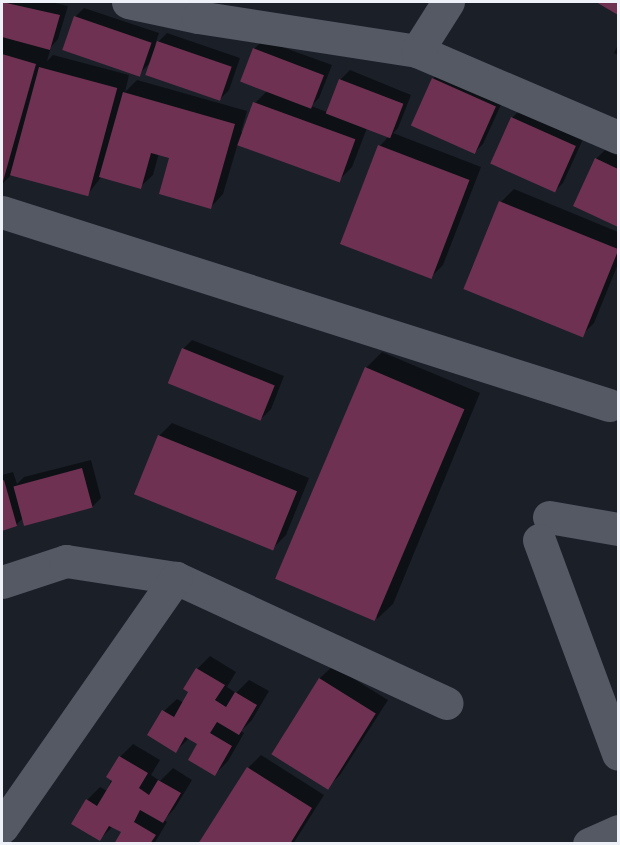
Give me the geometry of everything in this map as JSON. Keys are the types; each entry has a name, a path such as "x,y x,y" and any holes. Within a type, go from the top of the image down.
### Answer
{"street":[{"path":"128,2 201,9 417,51 618,137"},
{"path":"417,51 448,2"},
{"path":"2,212 609,405"},
{"path":"618,530 544,528 618,754"},
{"path":"2,582 66,561 176,578 447,703"},
{"path":"2,827 176,578"},
{"path":"589,843 618,831"}],"building":[{"path":"2,2 60,15 50,50 2,37"},
{"path":"596,2 618,2 618,15"},
{"path":"74,16 152,43 140,77 62,50"},
{"path":"157,41 232,67 220,101 145,75"},
{"path":"253,48 324,75 311,109 240,82"},
{"path":"2,54 36,64 2,185"},
{"path":"39,67 117,88 88,196 10,175"},
{"path":"432,78 496,106 475,154 411,126"},
{"path":"339,79 403,104 390,138 326,114"},
{"path":"123,92 235,124 211,209 159,194 169,158 151,153 141,189 99,177"},
{"path":"253,102 355,139 340,183 237,145"},
{"path":"511,117 576,146 555,192 490,164"},
{"path":"378,145 469,180 432,279 340,244"},
{"path":"595,158 618,169 618,227 573,206"},
{"path":"499,201 618,249 583,337 463,289"},
{"path":"182,348 275,385 260,421 168,383"},
{"path":"365,367 464,409 375,621 275,579"},
{"path":"158,435 297,491 273,551 134,494"},
{"path":"82,468 93,508 24,526 13,486"},
{"path":"4,480 17,526 2,531 2,481"},
{"path":"196,668 225,685 215,700 226,707 235,692 257,705 239,735 217,722 210,733 232,746 215,776 188,760 197,744 185,737 176,753 147,735 162,710 174,717 188,692 183,689"},
{"path":"319,678 376,714 328,790 271,754"},
{"path":"119,756 148,773 139,788 149,795 158,780 181,793 163,823 140,810 134,822 156,835 150,844 114,844 121,832 109,826 100,841 71,824 86,799 97,806 112,781 106,777"},
{"path":"247,767 312,808 290,844 198,844"}]}
